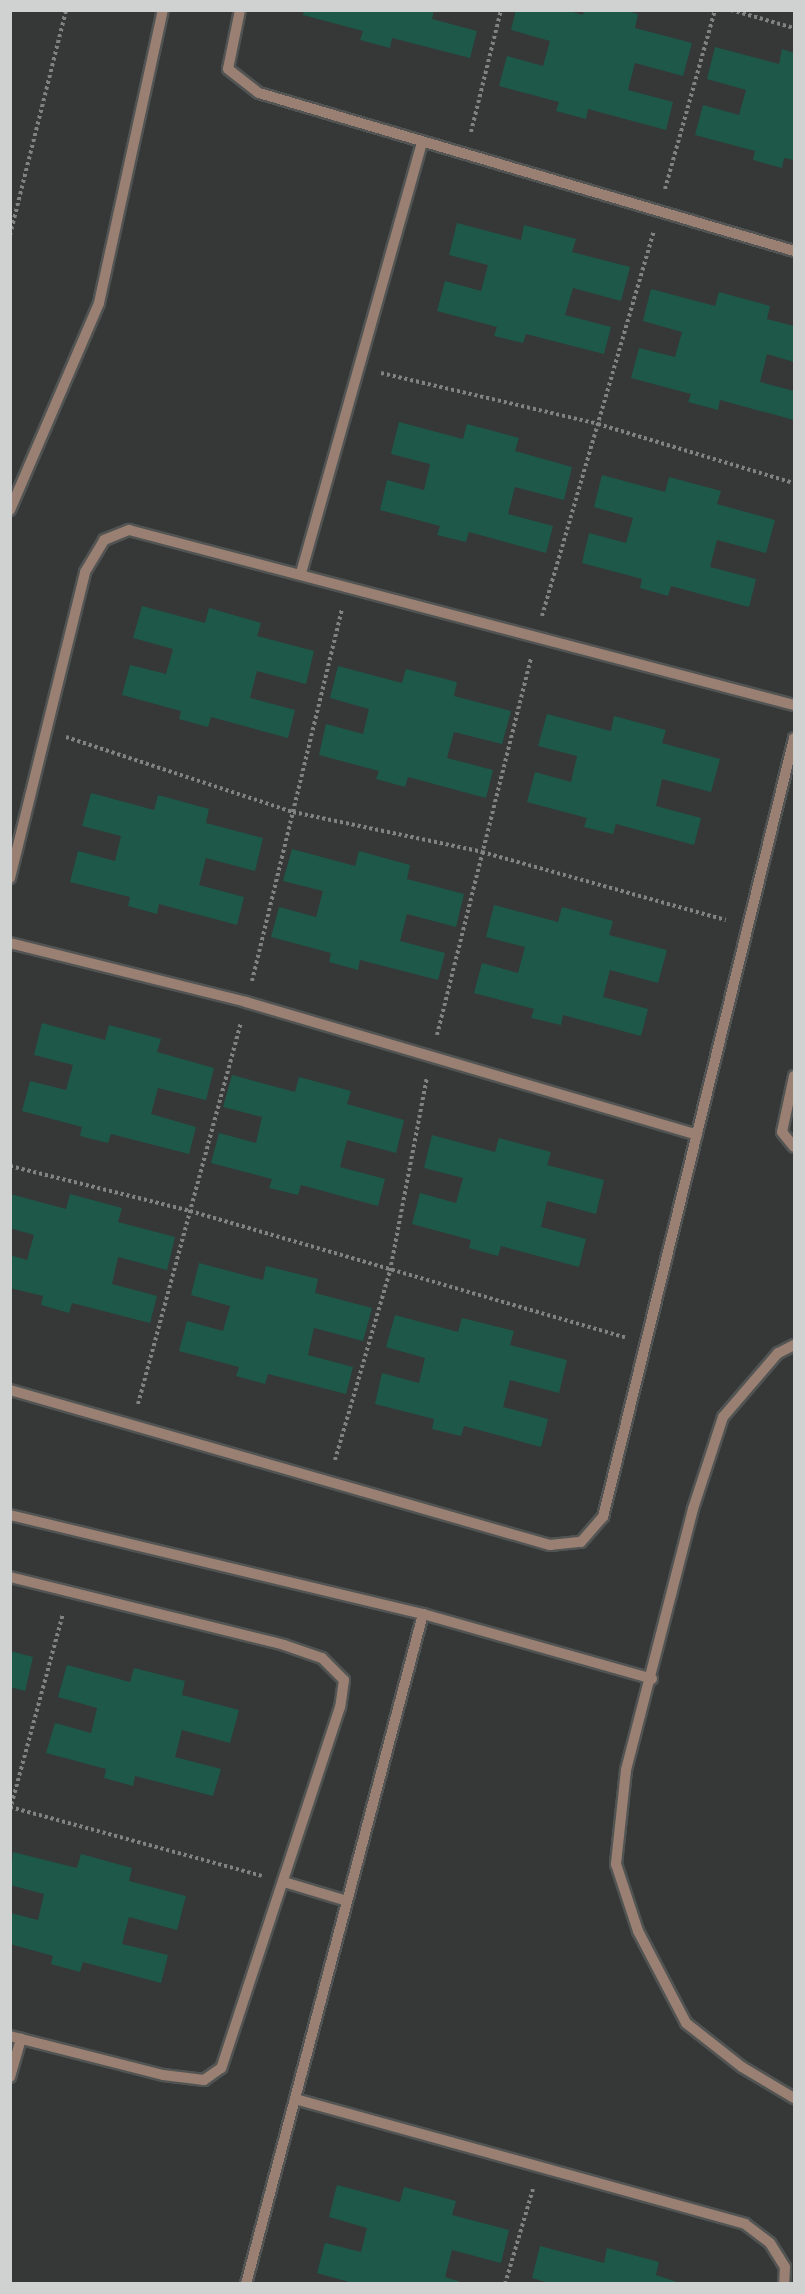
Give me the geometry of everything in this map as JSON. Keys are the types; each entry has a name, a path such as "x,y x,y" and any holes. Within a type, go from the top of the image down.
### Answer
{"street":[{"path":"10,510 99,303 163,10"},
{"path":"240,10 228,69 259,93 795,251"},
{"path":"301,573 422,142"},
{"path":"10,878 85,572 104,540 129,530 301,573 795,705"},
{"path":"10,1390 550,1545 581,1542 603,1517 795,738"},
{"path":"10,943 246,1002 697,1135"},
{"path":"795,1076 782,1132 795,1147"},
{"path":"795,1345 778,1353 723,1417 693,1509 652,1679 626,1770 616,1864 638,1931 687,2023 742,2067 795,2098"},
{"path":"10,1515 423,1614 652,1679"},
{"path":"10,1577 284,1646 322,1658 344,1680 340,1707 233,2039 221,2068 204,2080 163,2075 16,2037 10,2077"},
{"path":"246,2283 423,1614"},
{"path":"284,1882 347,1901"},
{"path":"295,2099 745,2224 770,2243 785,2267 784,2283"}],"path":[{"path":"10,235 66,10"},
{"path":"465,155 501,10"},
{"path":"329,1481 390,1270 431,1057 536,636 715,10"},
{"path":"731,10 795,28"},
{"path":"359,368 598,424 795,483"},
{"path":"46,730 293,812 482,852 748,926"},
{"path":"10,1166 190,1211 646,1343"},
{"path":"70,1592 11,1808 284,1882"},
{"path":"505,2283 540,2167"}],"building":[{"path":"304,10 434,10 432,19 477,31 470,58 392,38 390,48 360,40 363,31 303,15"},
{"path":"516,10 566,10 583,15 584,10 624,10 638,14 635,28 692,43 683,76 635,63 628,90 673,102 666,130 588,109 586,119 556,111 559,102 499,86 507,56 543,66 550,41 511,30"},
{"path":"715,47 779,64 782,49 794,53 794,160 784,158 782,168 753,160 755,151 695,135 703,105 739,115 746,90 707,79"},
{"path":"457,223 521,240 524,225 576,239 572,252 630,267 621,301 573,288 565,315 611,327 604,354 526,334 523,343 494,336 497,327 437,311 445,281 481,291 488,265 449,255"},
{"path":"651,289 715,306 719,292 770,306 767,319 794,326 794,362 767,354 760,382 794,391 794,420 720,400 718,410 688,402 691,394 631,378 639,348 675,357 682,332 643,321"},
{"path":"399,422 463,439 467,424 519,438 515,451 572,467 564,500 515,487 508,514 553,526 546,553 469,532 466,542 437,535 440,526 380,510 387,480 424,490 430,464 391,454"},
{"path":"602,475 665,492 669,477 721,491 717,504 775,520 766,553 717,540 710,567 756,579 749,607 671,586 668,596 640,588 642,579 582,563 589,533 626,543 633,518 594,507"},
{"path":"142,606 205,623 209,608 261,623 257,636 314,651 306,684 257,671 250,698 295,710 288,738 211,717 208,727 179,719 181,711 122,695 130,665 166,674 173,649 133,638"},
{"path":"338,666 402,683 406,669 457,682 454,696 511,711 502,744 454,732 447,758 493,770 486,798 408,777 405,787 376,779 379,771 319,755 326,724 363,734 369,709 330,698"},
{"path":"547,714 611,731 614,716 666,730 662,743 720,759 711,792 662,779 656,806 701,818 694,845 616,824 613,834 584,827 587,818 527,802 535,772 571,782 577,756 538,746"},
{"path":"91,793 154,810 158,795 209,809 206,823 263,838 255,871 206,858 199,885 244,897 237,925 159,904 157,914 128,906 130,897 70,882 78,851 115,861 121,836 82,826"},
{"path":"292,849 355,866 359,851 410,865 407,879 464,894 456,927 407,914 400,941 445,953 438,980 360,960 358,970 329,962 331,953 271,937 279,907 316,917 323,891 283,881"},
{"path":"494,905 558,922 562,907 613,921 609,935 667,950 658,983 610,970 603,997 648,1009 641,1036 563,1015 561,1025 531,1018 534,1009 474,993 482,963 518,973 525,947 486,937"},
{"path":"42,1023 105,1040 109,1025 161,1039 157,1052 214,1068 206,1100 158,1088 151,1114 196,1127 189,1154 111,1134 108,1143 80,1136 82,1127 22,1111 30,1081 66,1090 73,1065 34,1055"},
{"path":"232,1075 295,1092 299,1077 351,1091 347,1104 404,1120 396,1153 347,1140 340,1167 385,1179 378,1206 301,1185 298,1195 269,1188 272,1179 211,1163 219,1133 256,1143 262,1117 223,1107"},
{"path":"432,1135 495,1152 499,1138 551,1152 547,1165 604,1180 596,1214 547,1201 541,1227 586,1239 579,1267 501,1246 498,1256 469,1248 471,1240 412,1224 420,1193 456,1203 463,1178 424,1168"},
{"path":"10,1194 66,1209 70,1194 122,1208 118,1222 175,1237 167,1270 118,1257 112,1284 157,1296 150,1323 72,1303 69,1313 41,1305 43,1296 10,1288 10,1255 27,1260 34,1235 10,1228"},
{"path":"199,1263 263,1280 266,1266 318,1279 315,1293 372,1308 363,1341 314,1328 308,1355 353,1367 346,1394 268,1374 265,1384 236,1376 239,1367 179,1351 187,1321 223,1331 230,1306 191,1295"},
{"path":"395,1315 458,1332 462,1318 514,1331 510,1345 567,1360 559,1393 510,1380 503,1407 548,1419 541,1447 464,1426 461,1436 432,1429 434,1419 375,1404 382,1373 419,1383 425,1358 386,1347"},
{"path":"10,1651 33,1657 25,1691 10,1687"},
{"path":"67,1665 130,1682 134,1668 185,1681 182,1695 239,1710 230,1743 182,1730 175,1757 221,1769 213,1796 135,1776 133,1786 104,1778 106,1769 46,1753 55,1723 91,1733 97,1708 58,1697"},
{"path":"13,1852 77,1868 81,1854 132,1868 129,1881 186,1896 177,1930 129,1917 122,1944 168,1955 161,1983 83,1962 80,1972 51,1964 53,1956 10,1944 10,1913 38,1920 44,1894 10,1885"},
{"path":"337,2185 400,2202 404,2187 456,2201 452,2215 509,2230 501,2263 452,2250 445,2277 467,2284 356,2284 317,2273 325,2243 361,2252 367,2228 329,2217"},
{"path":"540,2246 604,2263 607,2248 659,2262 656,2275 683,2284 552,2284 532,2278"}]}
